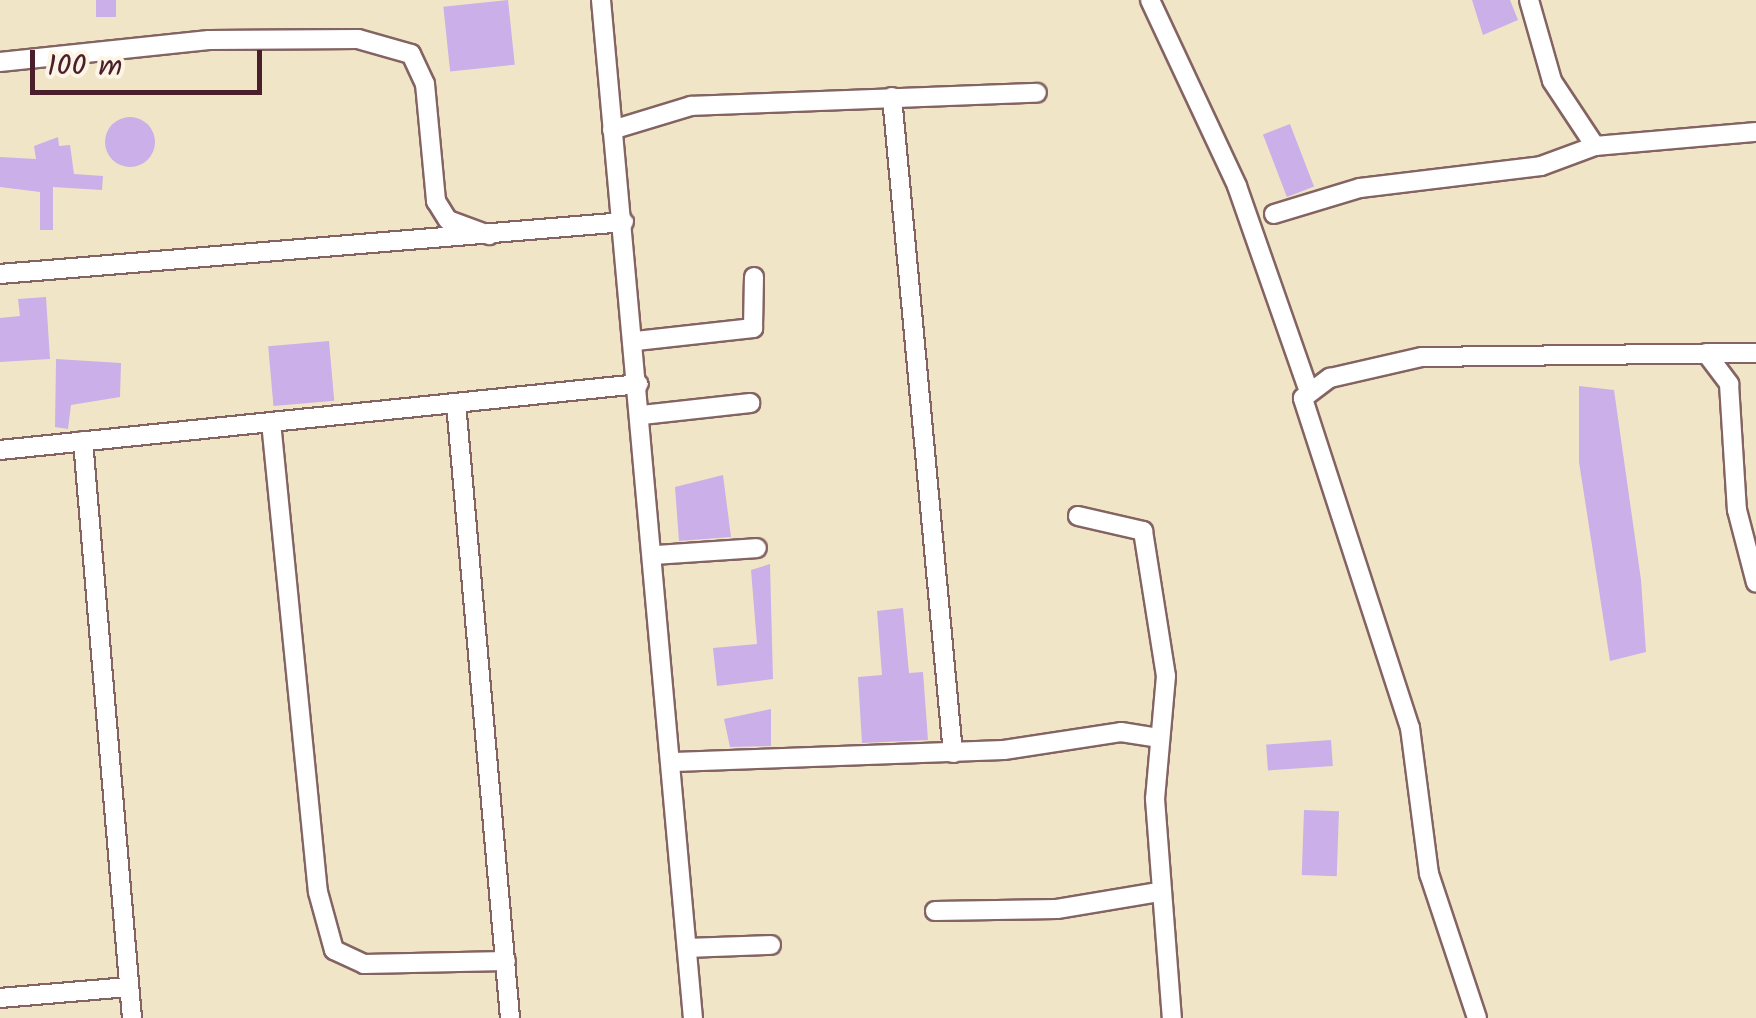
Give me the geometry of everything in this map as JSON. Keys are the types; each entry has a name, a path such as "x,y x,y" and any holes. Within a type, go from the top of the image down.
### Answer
{"street":[{"path":"601,0 674,762 692,1018"},
{"path":"1150,0 1237,186 1308,390 1302,410 1342,498 1410,728 1429,874 1478,1018"},
{"path":"1529,0 1552,82 1595,146"},
{"path":"0,62 209,40 358,40 412,54 425,84 436,201 448,220 488,236"},
{"path":"612,130 692,106 1037,93"},
{"path":"892,96 953,753"},
{"path":"1274,214 1360,188 1541,166 1595,146 1756,132"},
{"path":"0,274 624,222"},
{"path":"636,341 753,328 754,277"},
{"path":"1706,352 1729,384 1737,510 1756,583"},
{"path":"1308,390 1422,357 1755,353"},
{"path":"1729,384 1755,353"},
{"path":"0,450 640,384"},
{"path":"456,403 510,1018"},
{"path":"642,415 750,403"},
{"path":"271,422 318,892 334,950 364,964 506,961"},
{"path":"83,441 132,1018"},
{"path":"1078,516 1143,531 1166,676 1157,738 1159,892 1172,1018"},
{"path":"655,556 758,548"},
{"path":"674,762 953,753 1121,732 1157,738"},
{"path":"935,911 1057,909 1159,892"},
{"path":"688,948 771,945"},
{"path":"0,998 129,987"}],"building":[{"path":"96,0 116,0 116,17 96,17"},
{"path":"508,0 515,65 450,71 443,7"},
{"path":"1472,0 1510,0 1518,20 1483,35"},
{"path":"130,117 147,125 155,142 147,159 130,167 113,159 105,142 113,125"},
{"path":"1290,124 1314,187 1287,197 1263,134"},
{"path":"58,137 59,146 70,145 74,174 103,176 102,190 53,187 53,230 40,230 40,192 0,187 0,157 36,159 34,146"},
{"path":"46,297 50,359 0,362 0,318 20,316 18,299"},
{"path":"329,341 334,401 273,406 268,346"},
{"path":"56,359 121,363 120,397 71,405 68,429 55,427"},
{"path":"1579,386 1614,390 1641,580 1646,652 1610,661 1579,462"},
{"path":"723,475 731,537 679,541 675,487"},
{"path":"770,564 773,679 717,686 713,648 757,644 751,570"},
{"path":"903,608 909,673 923,672 928,740 862,743 858,677 882,675 877,611"},
{"path":"771,709 771,746 730,747 724,719"},
{"path":"1331,740 1333,766 1268,770 1266,745"},
{"path":"1304,810 1339,811 1337,876 1302,875"}]}
